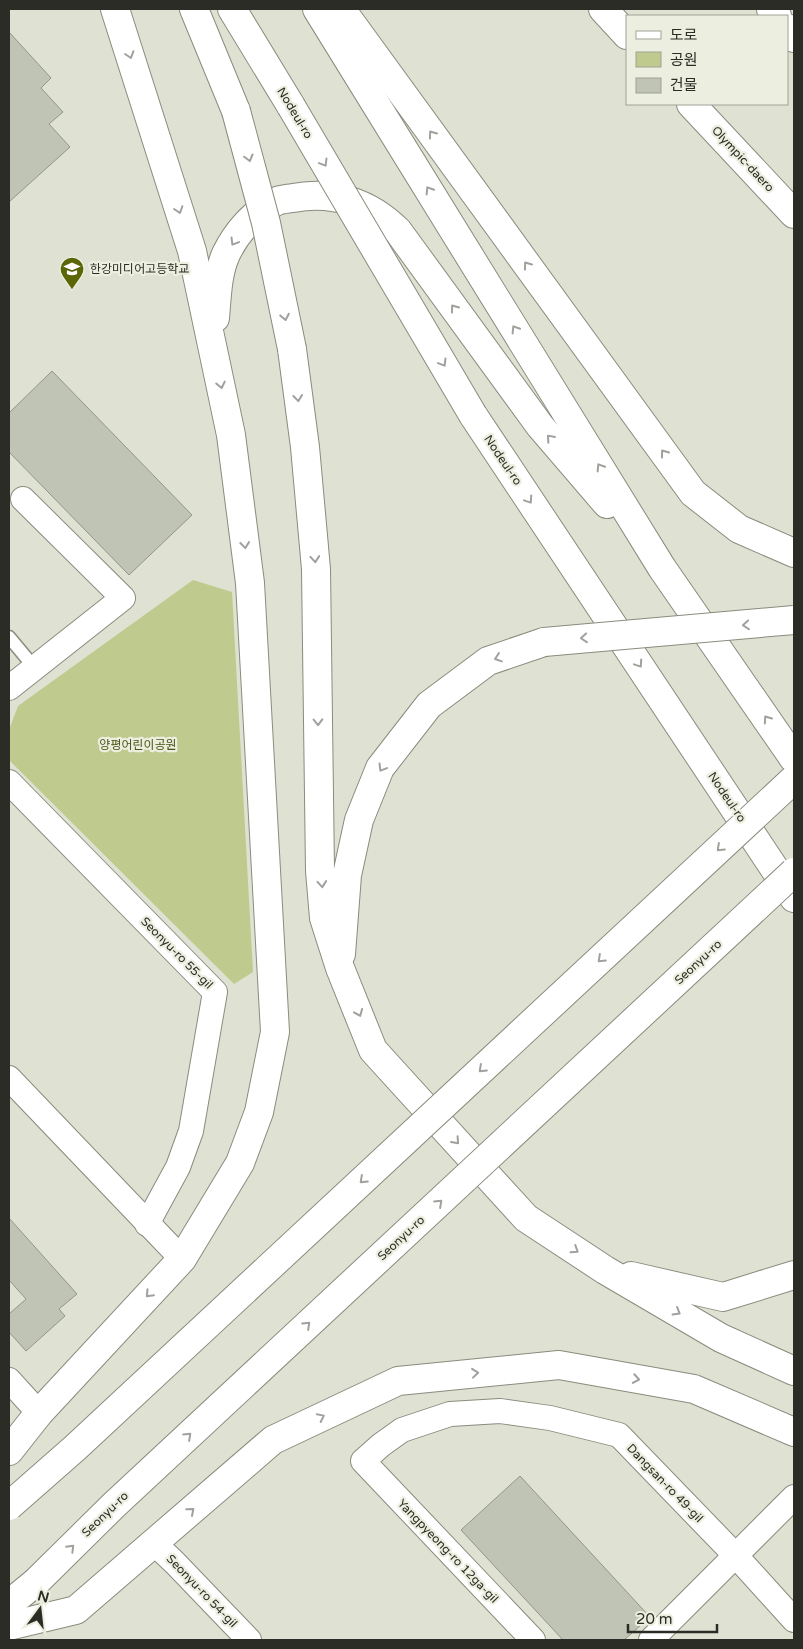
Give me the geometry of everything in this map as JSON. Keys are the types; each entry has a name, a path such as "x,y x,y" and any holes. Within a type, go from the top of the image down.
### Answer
{"main road":[{"path":"9,1451 39,1413 182,1259 240,1163 258,1112 275,1032 250,583 231,435 192,251 115,9"},
{"path":"194,9 236,111 266,223 292,349 305,447 316,569 321,880 324,918 340,968 373,1050 526,1218 605,1270 721,1338 794,1371"},
{"name":"Nodeul-ro","path":"232,9 473,415 794,898"},
{"path":"317,9 662,568 794,759"},
{"path":"341,9 693,492 739,529 794,553"},
{"path":"603,9 626,34"},
{"name":"Olympic-daero","path":"692,105 794,214"},
{"path":"213,344 219,278 226,254 239,234 256,214 276,201 309,195 340,197 368,208 398,231 540,426 662,568"},
{"path":"340,968 347,875 359,820 380,768 429,705 488,662 544,642 794,620"},
{"path":"9,1506 75,1448 794,779"},
{"name":"Seonyu-ro","path":"9,1604 36,1582 114,1505 794,872"},
{"path":"605,1270 723,1297 794,1275"},
{"path":"9,1626 76,1610 273,1440 398,1381 559,1365 694,1389 794,1432"}],"street":[{"path":"9,688 123,598 23,499"},
{"name":"Seonyu-ro 55-gil","path":"9,782 215,992 191,1131 178,1167 147,1224"},
{"path":"9,1078 182,1259"},
{"path":"9,1380 39,1413"},
{"name":"Dangsan-ro 49-gil","path":"363,1461 402,1430 450,1414 500,1411 550,1418 619,1435 736,1556 794,1620"},
{"name":"Yangpyeong-ro 12ga-gil","path":"363,1461 533,1640"},
{"path":"651,1640 794,1497"},
{"name":"Seonyu-ro 54-gil","path":"154,1543 249,1640"}],"lane":[{"path":"9,638 34,667"}],"green space":[{"name":"양평어린이공원","path":"193,580 232,592 253,972 234,984 9,760 9,730 18,706"}],"building":[{"path":"9,32 51,78 41,88 63,112 49,124 70,147 9,202"},
{"path":"52,371 192,515 129,575 9,452 9,413"},
{"path":"9,1218 77,1294 59,1309 65,1316 26,1351 9,1332 9,1314 26,1299 9,1280"},
{"path":"520,1476 650,1617 624,1640 563,1640 461,1530"}],"place":[{"name":"한강미디어고등학교","path":"72,290"}]}
